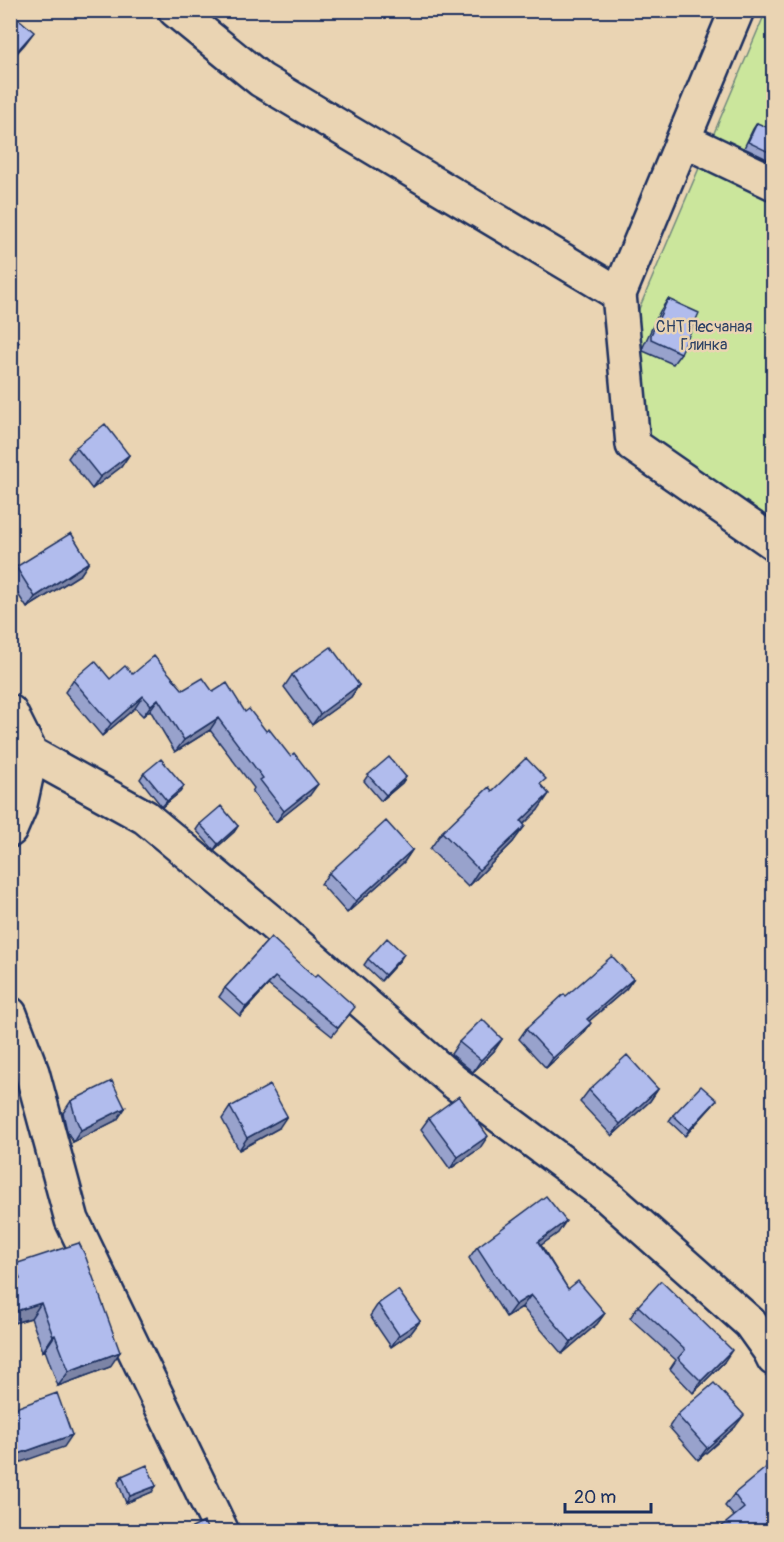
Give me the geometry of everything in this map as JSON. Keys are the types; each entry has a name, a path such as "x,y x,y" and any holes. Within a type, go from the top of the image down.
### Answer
{"street":[{"path":"175,10 261,80 619,294"},
{"path":"737,10 619,294 633,445 774,542"},
{"path":"684,140 774,183"},
{"path":"10,712 31,754 145,817 272,923 453,1081 606,1195 750,1323 774,1359"},
{"path":"10,830 19,809 31,754"},
{"path":"10,1014 32,1072 72,1220 222,1532"}],"green space":[{"name":"СНТ Песчаная Глинка","path":"766,11 773,11 773,523 644,437 633,323"}],"building":[{"path":"14,15 34,32 10,59 10,19"},
{"path":"757,123 774,130 774,147 771,153 748,142"},
{"path":"668,299 699,313 681,353 651,339"},
{"path":"10,331 19,342 10,348"},
{"path":"105,424 129,455 100,477 76,447"},
{"path":"71,533 89,562 35,597 16,567"},
{"path":"331,647 359,685 320,714 292,675"},
{"path":"154,656 183,690 203,678 213,692 227,683 245,712 249,709 266,731 269,729 290,756 294,753 318,784 284,811 260,780 263,778 218,718 184,740 158,699 151,705 143,696 111,724 73,680 95,661 110,679 125,666 133,674"},
{"path":"389,757 406,777 386,795 368,775"},
{"path":"526,758 546,779 540,784 549,794 521,821 525,826 479,870 442,832 489,787 492,791"},
{"path":"161,759 184,786 167,801 144,773"},
{"path":"221,806 238,826 218,844 200,824"},
{"path":"386,821 412,850 356,901 329,873"},
{"path":"271,937 315,977 318,974 355,1007 338,1028 275,977 246,1007 225,988"},
{"path":"387,938 404,954 385,975 368,959"},
{"path":"612,956 633,979 587,1019 591,1023 553,1058 526,1029 564,994 566,996"},
{"path":"482,1019 502,1039 481,1060 459,1042"},
{"path":"627,1055 658,1089 620,1124 589,1090"},
{"path":"112,1081 125,1108 81,1130 71,1101"},
{"path":"270,1085 287,1116 247,1138 230,1107"},
{"path":"701,1086 717,1100 689,1130 673,1115"},
{"path":"459,1096 488,1136 458,1157 429,1118"},
{"path":"546,1196 566,1221 538,1242 568,1289 578,1281 605,1313 571,1342 531,1295 515,1305 477,1247"},
{"path":"79,1243 120,1352 69,1371 41,1303 10,1313 10,1282 20,1279 15,1264"},
{"path":"661,1281 732,1350 701,1381 678,1358 685,1350 638,1306"},
{"path":"398,1290 420,1321 399,1335 378,1304"},
{"path":"714,1383 744,1415 707,1448 677,1415"},
{"path":"57,1393 72,1435 10,1457 10,1410"},
{"path":"147,1465 156,1486 130,1496 122,1476"},
{"path":"769,1465 774,1471 774,1532 715,1532 744,1508 734,1494"},
{"path":"204,1522 209,1532 184,1532"}]}
